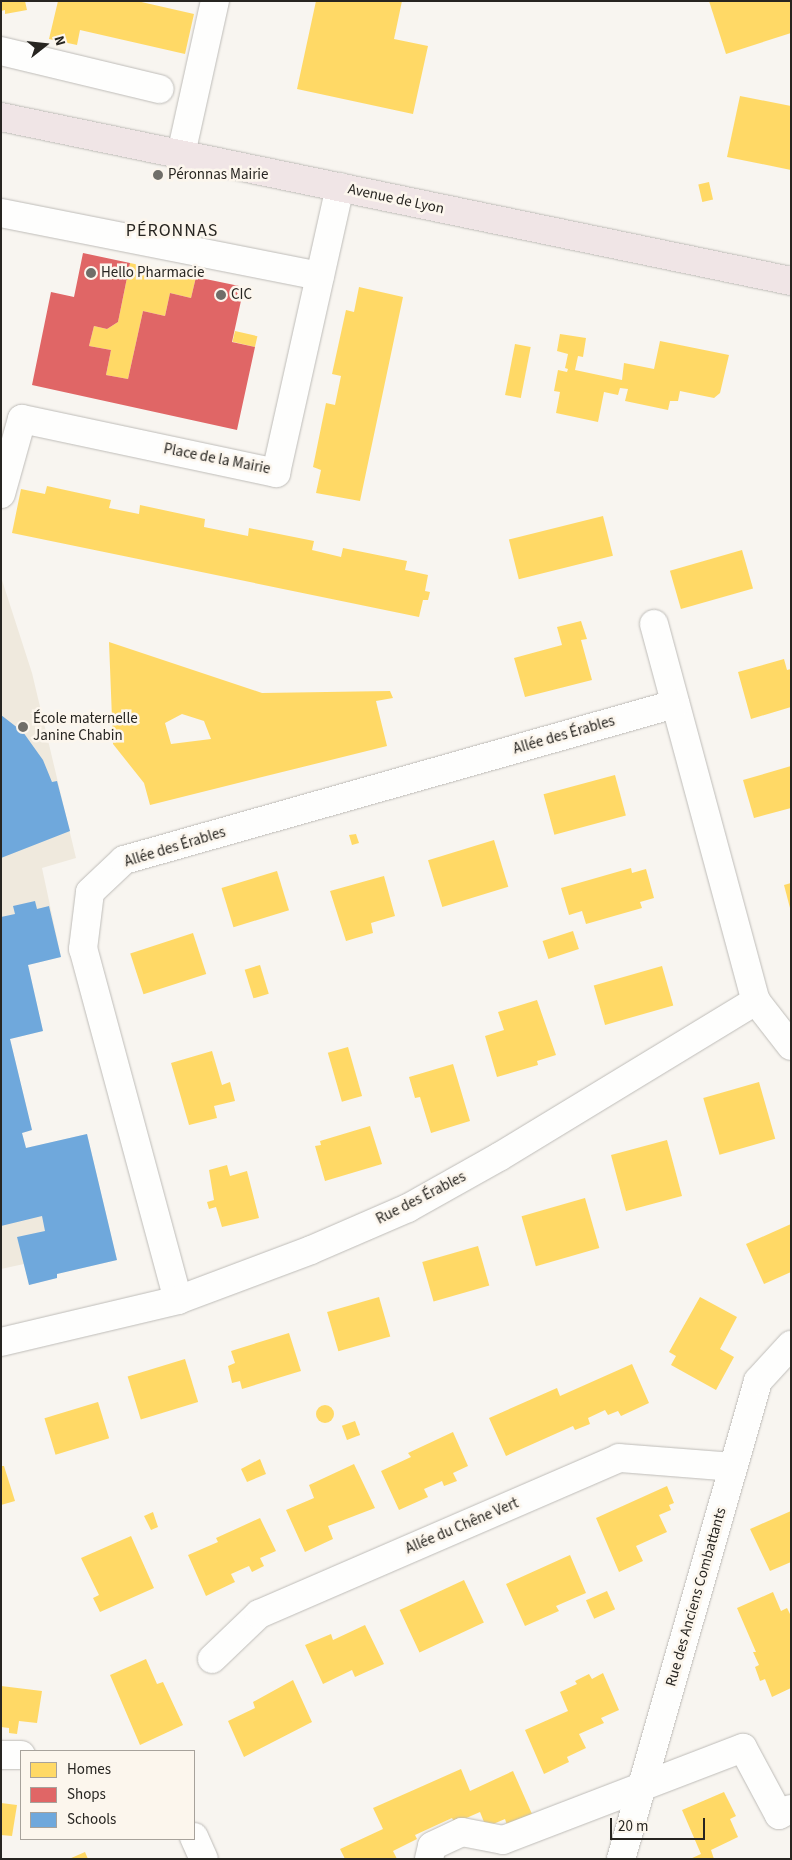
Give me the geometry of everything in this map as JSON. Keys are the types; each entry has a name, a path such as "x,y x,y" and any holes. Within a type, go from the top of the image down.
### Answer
{"main road":[{"name":"Avenue de Lyon","path":"2,122 181,154 791,281"}],"street":[{"path":"181,154 215,1"},
{"path":"1,51 159,89"},
{"name":"Place de la Mairie","path":"1,494 11,418 276,473 340,187"},
{"path":"1,213 320,276"},
{"path":"654,624 756,1001 791,1046"},
{"name":"Allée des Érables","path":"178,1300 83,949 90,892 124,860 675,704"},
{"name":"Rue des Érables","path":"1,1342 178,1300 311,1250 408,1208 499,1157 756,1001"},
{"name":"Rue des Anciens Combattants","path":"621,1859 758,1381 791,1345"},
{"name":"Allée du Chêne Vert","path":"212,1659 259,1614 619,1458 733,1467"},
{"path":"428,1859 432,1846 462,1832 501,1849 743,1748 779,1815 791,1809"},
{"path":"195,1839 204,1859"}],"shaded area":[{"path":"1,577 32,673 76,858 42,868 61,957 28,965 43,1031 10,1039 32,1130 22,1133 26,1148 87,1134 117,1260 57,1274 57,1278 29,1285 24,1264 1,1269"}],"building: Homes":[{"path":"1,1 25,1 27,10 5,14 5,10 1,11"},
{"path":"58,1 137,1 194,14 185,54 80,30 77,45 49,39"},
{"path":"316,1 402,1 394,39 428,46 413,114 297,89"},
{"path":"709,1 791,1 791,33 726,54"},
{"path":"740,96 791,106 791,170 727,157"},
{"path":"709,182 713,200 702,202 698,184"},
{"path":"130,263 196,277 191,298 170,293 165,316 143,311 128,379 106,375 111,350 89,346 94,326 107,329 118,322"},
{"path":"359,287 403,297 360,501 316,493 321,470 313,467 326,403 335,405 341,376 332,374 346,310 354,312"},
{"path":"235,331 257,336 255,347 233,342"},
{"path":"560,334 586,338 583,357 578,356 575,370 622,380 624,363 654,369 660,341 729,355 720,393 714,398 680,391 678,401 670,401 668,410 625,401 628,389 620,388 618,395 604,392 598,422 556,413 560,392 554,391 558,370 567,372 568,369 565,368 568,354 557,351"},
{"path":"515,344 531,347 521,398 505,395"},
{"path":"47,486 111,500 109,508 139,514 140,505 205,519 204,527 248,536 249,528 314,541 312,550 341,557 343,548 407,561 405,570 428,575 425,591 430,592 428,600 423,600 419,617 12,533 21,489 45,494"},
{"path":"603,516 613,556 519,579 509,539"},
{"path":"742,550 753,588 681,609 670,571"},
{"path":"581,621 587,639 581,640 592,680 525,697 514,658 562,645 557,627"},
{"path":"109,642 262,693 390,691 393,698 376,701 387,746 150,805 144,783 113,744","holes":["182,714 204,721 211,739 171,744 165,723"]},
{"path":"784,659 787,670 791,669 791,707 751,719 738,672"},
{"path":"791,766 791,808 754,818 743,780"},
{"path":"615,775 626,816 554,835 544,794"},
{"path":"356,834 359,843 352,845 349,835"},
{"path":"494,840 508,887 442,907 428,860"},
{"path":"631,868 632,873 646,869 654,898 640,902 642,908 586,924 582,911 569,915 561,888"},
{"path":"277,871 289,910 234,927 222,888"},
{"path":"384,876 395,916 371,923 373,933 346,941 330,891"},
{"path":"791,883 791,908 790,908 784,885"},
{"path":"573,931 579,949 548,959 543,941"},
{"path":"193,933 206,974 144,994 130,953"},
{"path":"260,965 269,994 253,998 245,970"},
{"path":"662,966 673,1005 605,1025 594,986"},
{"path":"537,1000 556,1055 537,1061 538,1065 497,1077 485,1036 504,1030 498,1012"},
{"path":"348,1047 362,1096 342,1102 328,1053"},
{"path":"212,1051 222,1085 230,1082 235,1101 214,1106 217,1118 189,1125 171,1063"},
{"path":"453,1064 470,1121 431,1133 420,1097 415,1098 409,1077"},
{"path":"759,1082 775,1139 720,1155 703,1098"},
{"path":"370,1126 382,1164 325,1181 315,1146 321,1145 320,1141"},
{"path":"667,1140 682,1196 626,1211 611,1155"},
{"path":"227,1165 230,1176 247,1171 259,1218 222,1227 216,1207 209,1209 207,1202 214,1200 209,1170"},
{"path":"585,1198 599,1248 536,1266 522,1216"},
{"path":"791,1224 791,1272 764,1284 746,1244"},
{"path":"478,1246 489,1285 434,1301 422,1262"},
{"path":"379,1297 390,1336 338,1351 327,1312"},
{"path":"700,1297 737,1317 720,1349 734,1357 716,1390 671,1365 676,1356 669,1352"},
{"path":"289,1333 301,1371 242,1389 240,1381 232,1383 228,1366 235,1363 231,1351"},
{"path":"185,1359 198,1402 141,1420 128,1377"},
{"path":"632,1364 649,1403 621,1416 618,1411 608,1415 605,1410 588,1418 590,1424 575,1430 573,1426 506,1456 489,1418 557,1388 560,1396"},
{"path":"98,1402 109,1438 56,1455 44,1418"},
{"path":"325,1405 331,1408 334,1414 331,1420 325,1423 319,1420 316,1414 319,1408"},
{"path":"355,1421 360,1435 347,1440 342,1426"},
{"path":"453,1432 468,1466 453,1473 457,1481 444,1486 442,1481 424,1489 428,1497 399,1510 381,1471 411,1457 408,1453"},
{"path":"260,1459 266,1474 247,1482 241,1469"},
{"path":"354,1464 375,1508 328,1526 333,1539 305,1552 286,1510 314,1498 309,1485"},
{"path":"1,1466 4,1466 15,1501 1,1505"},
{"path":"667,1486 674,1503 669,1505 671,1510 659,1515 667,1532 636,1546 643,1561 619,1572 596,1518"},
{"path":"791,1511 791,1562 770,1571 750,1529"},
{"path":"153,1512 158,1527 151,1530 144,1516"},
{"path":"260,1518 276,1551 260,1558 264,1566 252,1572 249,1566 231,1574 235,1582 206,1596 188,1555 218,1542 216,1538"},
{"path":"131,1536 154,1588 100,1612 93,1598 99,1595 81,1558"},
{"path":"570,1555 586,1593 556,1606 559,1611 525,1626 506,1584"},
{"path":"464,1580 484,1623 420,1653 400,1610"},
{"path":"607,1591 615,1609 594,1619 586,1600"},
{"path":"773,1592 781,1611 787,1608 791,1616 791,1688 772,1697 765,1679 760,1681 755,1667 759,1665 753,1652 756,1652 737,1608"},
{"path":"365,1625 384,1664 355,1677 352,1670 323,1684 305,1645 331,1634 333,1640"},
{"path":"146,1659 157,1684 163,1682 183,1725 140,1745 110,1675"},
{"path":"603,1673 619,1710 601,1718 604,1723 579,1734 586,1748 567,1757 569,1762 544,1774 525,1730 568,1711 560,1692 577,1684 575,1681 589,1674 592,1679"},
{"path":"293,1680 312,1722 244,1757 228,1721 255,1708 253,1702"},
{"path":"1,1686 42,1691 37,1723 19,1721 17,1734 9,1733 9,1728 1,1727"},
{"path":"461,1769 470,1791 513,1771 532,1814 507,1825 505,1819 486,1827 480,1812 455,1823 452,1818 415,1835 417,1839 393,1851 397,1859 345,1859 340,1849 383,1829 373,1808"},
{"path":"724,1792 736,1816 730,1819 738,1837 711,1850 714,1859 690,1859 701,1854 682,1810"},
{"path":"1,1803 17,1805 12,1836 1,1835"},
{"path":"85,1852 88,1859 69,1859"}],"building: Shops":[{"path":"83,253 130,263 118,322 107,329 94,326 89,346 111,350 106,375 128,379 143,311 165,316 170,293 191,298 196,277 244,287 232,342 255,347 237,430 32,385 51,292 74,297"}],"building: Schools":[{"path":"1,715 23,732 43,760 52,782 57,781 70,831 1,858"},
{"path":"35,901 37,909 49,906 61,957 28,965 43,1031 10,1039 32,1130 22,1133 26,1148 87,1134 117,1260 57,1274 57,1278 29,1285 17,1237 45,1231 42,1216 1,1226 1,917 15,914 13,906"}],"place":[{"name":"Péronnas Mairie","path":"158,175"},
{"name":"Hello Pharmacie","path":"91,273"},
{"name":"CIC","path":"221,295"},
{"name":"École maternelle Janine Chabin","path":"23,727"}],"district":[{"name":"PÉRONNAS","path":"172,231"}]}
